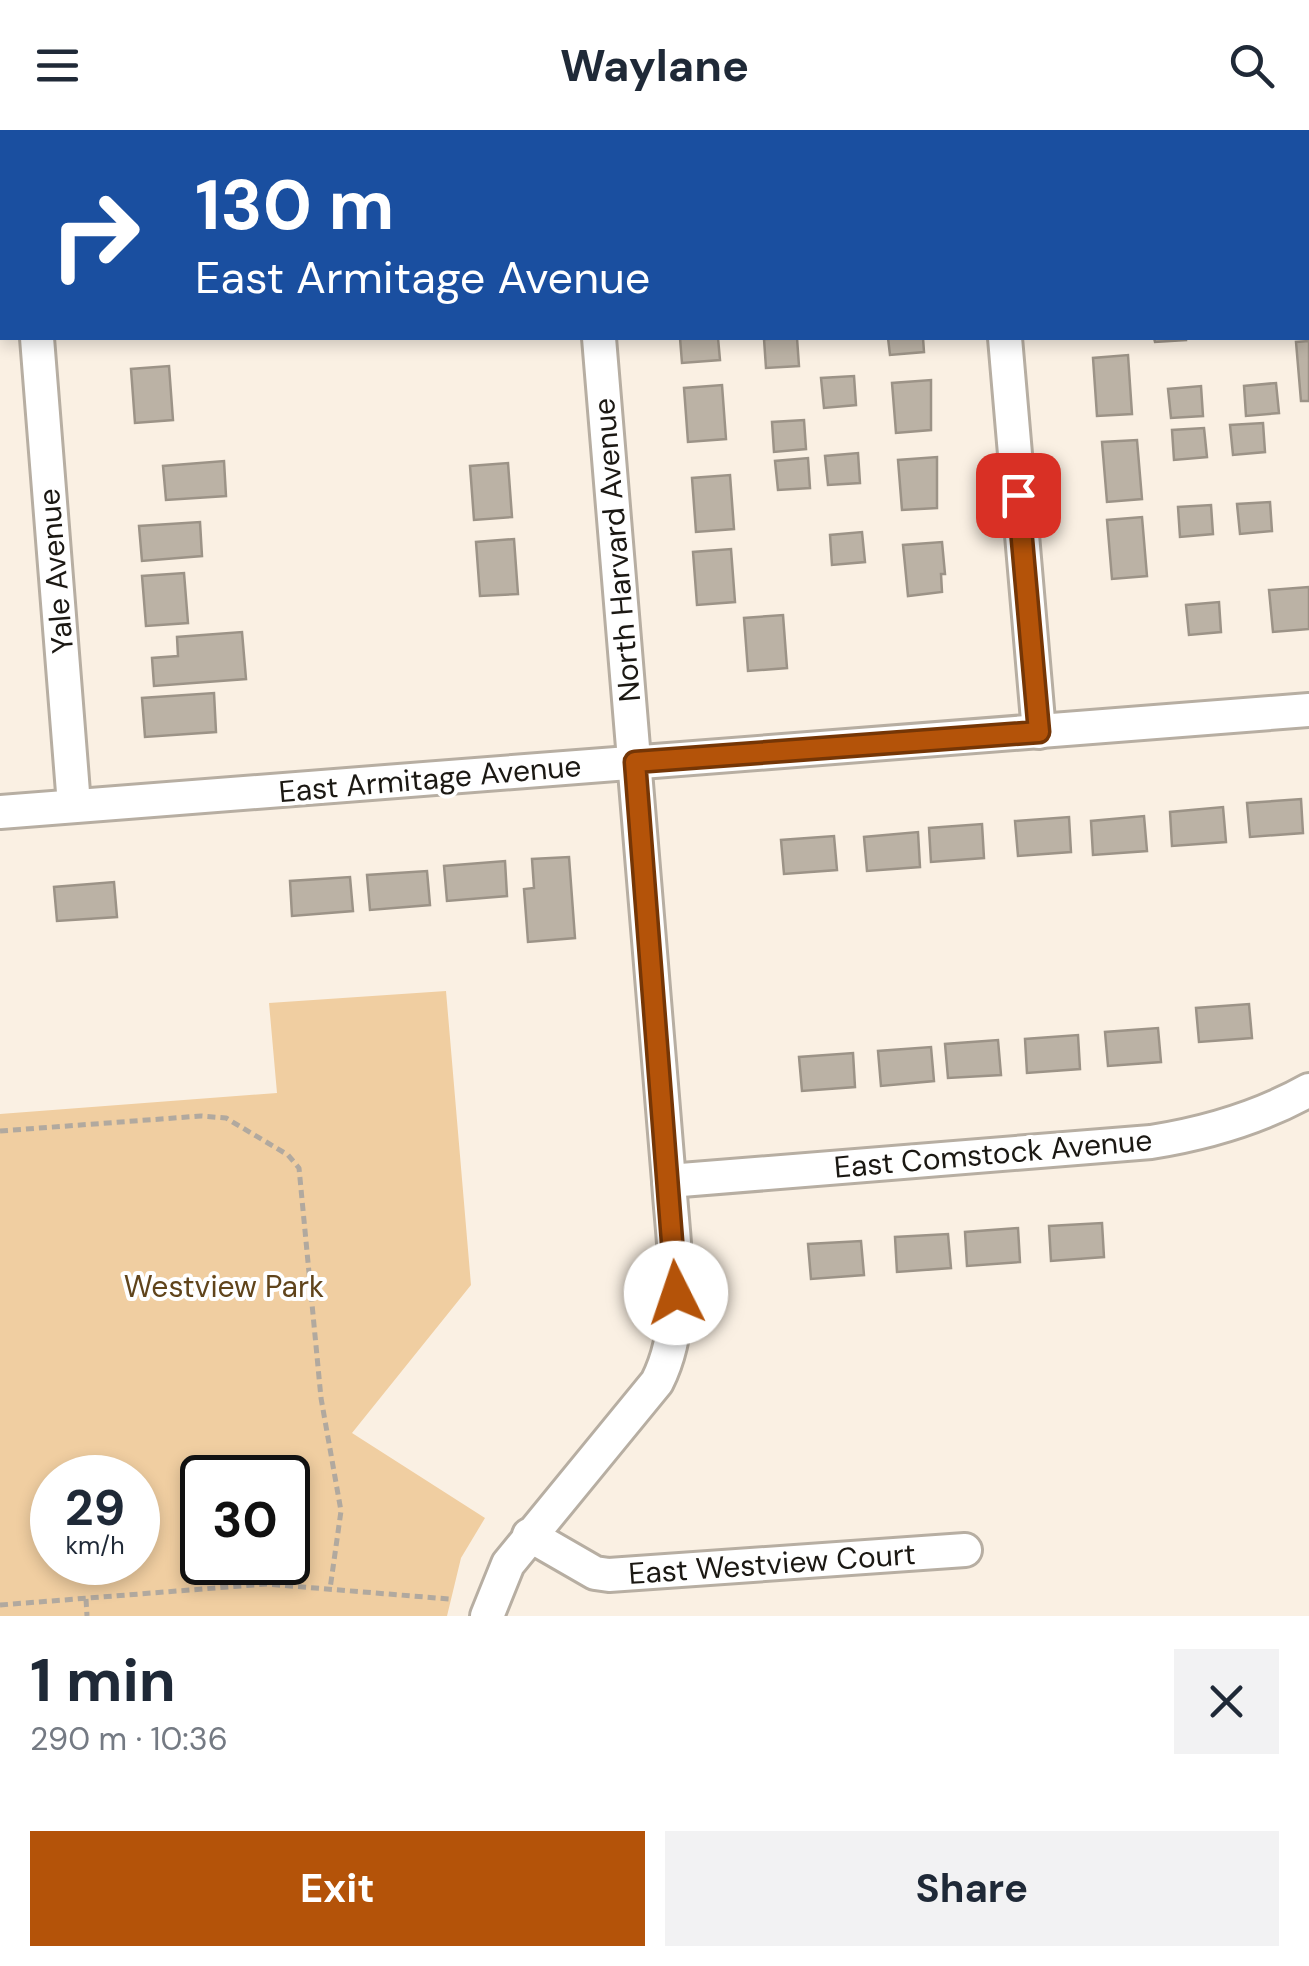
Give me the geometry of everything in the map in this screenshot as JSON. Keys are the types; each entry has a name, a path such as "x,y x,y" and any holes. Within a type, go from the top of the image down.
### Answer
{"street":[{"name":"Yale Avenue","path":"37,340 74,805"},
{"name":"North Harvard Avenue","path":"487,1616 508,1564 638,1408 668,1359 676,1293 599,340"},
{"path":"1005,340 1039,732"},
{"name":"East Armitage Avenue","path":"0,812 1309,710"},
{"name":"East Comstock Avenue","path":"669,1181 1152,1142 1222,1128 1272,1111 1309,1090"},
{"name":"East Westview Court","path":"530,1535 595,1572 610,1576 965,1550"}],"path":[{"path":"0,1131 201,1116 226,1118 288,1155 299,1168 321,1398 341,1511 330,1589"},
{"path":"0,1605 266,1584 450,1598"},
{"path":"86,1598 87,1616"}],"green space":[{"name":"Westview Park","path":"446,991 471,1285 352,1433 485,1518 461,1558 447,1616 0,1616 0,1114 277,1093 269,1003"}],"building":[{"path":"680,340 718,340 720,360 682,363"},
{"path":"764,340 797,340 799,366 766,368"},
{"path":"888,340 923,340 924,352 890,355"},
{"path":"1309,341 1309,401 1301,401 1296,342"},
{"path":"1128,355 1132,414 1097,416 1093,358"},
{"path":"169,366 173,420 135,423 131,369"},
{"path":"854,376 856,405 824,408 821,378"},
{"path":"931,380 931,430 896,433 892,383"},
{"path":"1276,383 1279,413 1246,416 1244,386"},
{"path":"722,385 726,439 688,442 684,388"},
{"path":"1201,386 1203,416 1171,418 1168,389"},
{"path":"804,420 806,449 774,452 772,422"},
{"path":"1263,423 1265,452 1233,455 1230,425"},
{"path":"1204,428 1207,457 1174,460 1172,430"},
{"path":"1137,440 1142,499 1107,502 1102,442"},
{"path":"858,453 860,483 828,485 825,456"},
{"path":"937,457 937,508 902,510 898,460"},
{"path":"808,458 810,488 778,490 775,461"},
{"path":"224,461 226,496 166,500 163,466"},
{"path":"508,463 512,517 474,520 470,466"},
{"path":"730,475 734,529 696,532 692,478"},
{"path":"1270,502 1272,531 1240,534 1237,504"},
{"path":"1211,505 1213,534 1180,537 1178,507"},
{"path":"1142,517 1147,576 1112,579 1107,520"},
{"path":"200,522 202,556 142,561 139,526"},
{"path":"862,532 865,562 832,565 830,535"},
{"path":"514,539 518,594 480,596 476,542"},
{"path":"942,542 942,592 908,596 903,545"},
{"path":"731,549 735,602 697,605 693,552"},
{"path":"184,573 188,623 146,626 142,576"},
{"path":"1309,587 1309,629 1273,632 1269,590"},
{"path":"1219,602 1221,632 1189,635 1186,605"},
{"path":"783,615 787,668 748,671 744,618"},
{"path":"242,632 246,679 154,686 152,658 178,656 177,637"},
{"path":"214,693 216,732 145,737 142,698"},
{"path":"1301,799 1303,833 1250,837 1247,803"},
{"path":"1223,807 1226,842 1172,846 1170,812"},
{"path":"1144,816 1147,851 1093,855 1091,821"},
{"path":"1069,817 1071,852 1018,856 1015,821"},
{"path":"982,824 984,858 931,862 929,828"},
{"path":"918,832 920,867 867,871 864,837"},
{"path":"834,836 837,870 784,874 781,840"},
{"path":"569,857 575,938 528,942 524,889 534,888 532,859"},
{"path":"505,861 507,896 447,901 444,866"},
{"path":"427,871 430,905 370,910 367,875"},
{"path":"350,877 353,911 292,916 290,881"},
{"path":"114,882 117,917 57,921 54,887"},
{"path":"1249,1004 1252,1038 1199,1042 1196,1008"},
{"path":"1158,1028 1161,1062 1108,1066 1105,1032"},
{"path":"1078,1035 1080,1069 1027,1073 1025,1039"},
{"path":"998,1040 1001,1075 948,1078 945,1044"},
{"path":"931,1047 934,1081 881,1086 878,1051"},
{"path":"853,1053 855,1087 802,1091 799,1057"},
{"path":"1102,1223 1104,1257 1051,1261 1049,1226"},
{"path":"1018,1228 1020,1262 967,1266 965,1232"},
{"path":"948,1234 951,1268 897,1272 895,1237"},
{"path":"861,1241 864,1275 811,1279 808,1244"}],"route":[{"path":"676,1293 635,762 1039,732 1018,495"}]}
